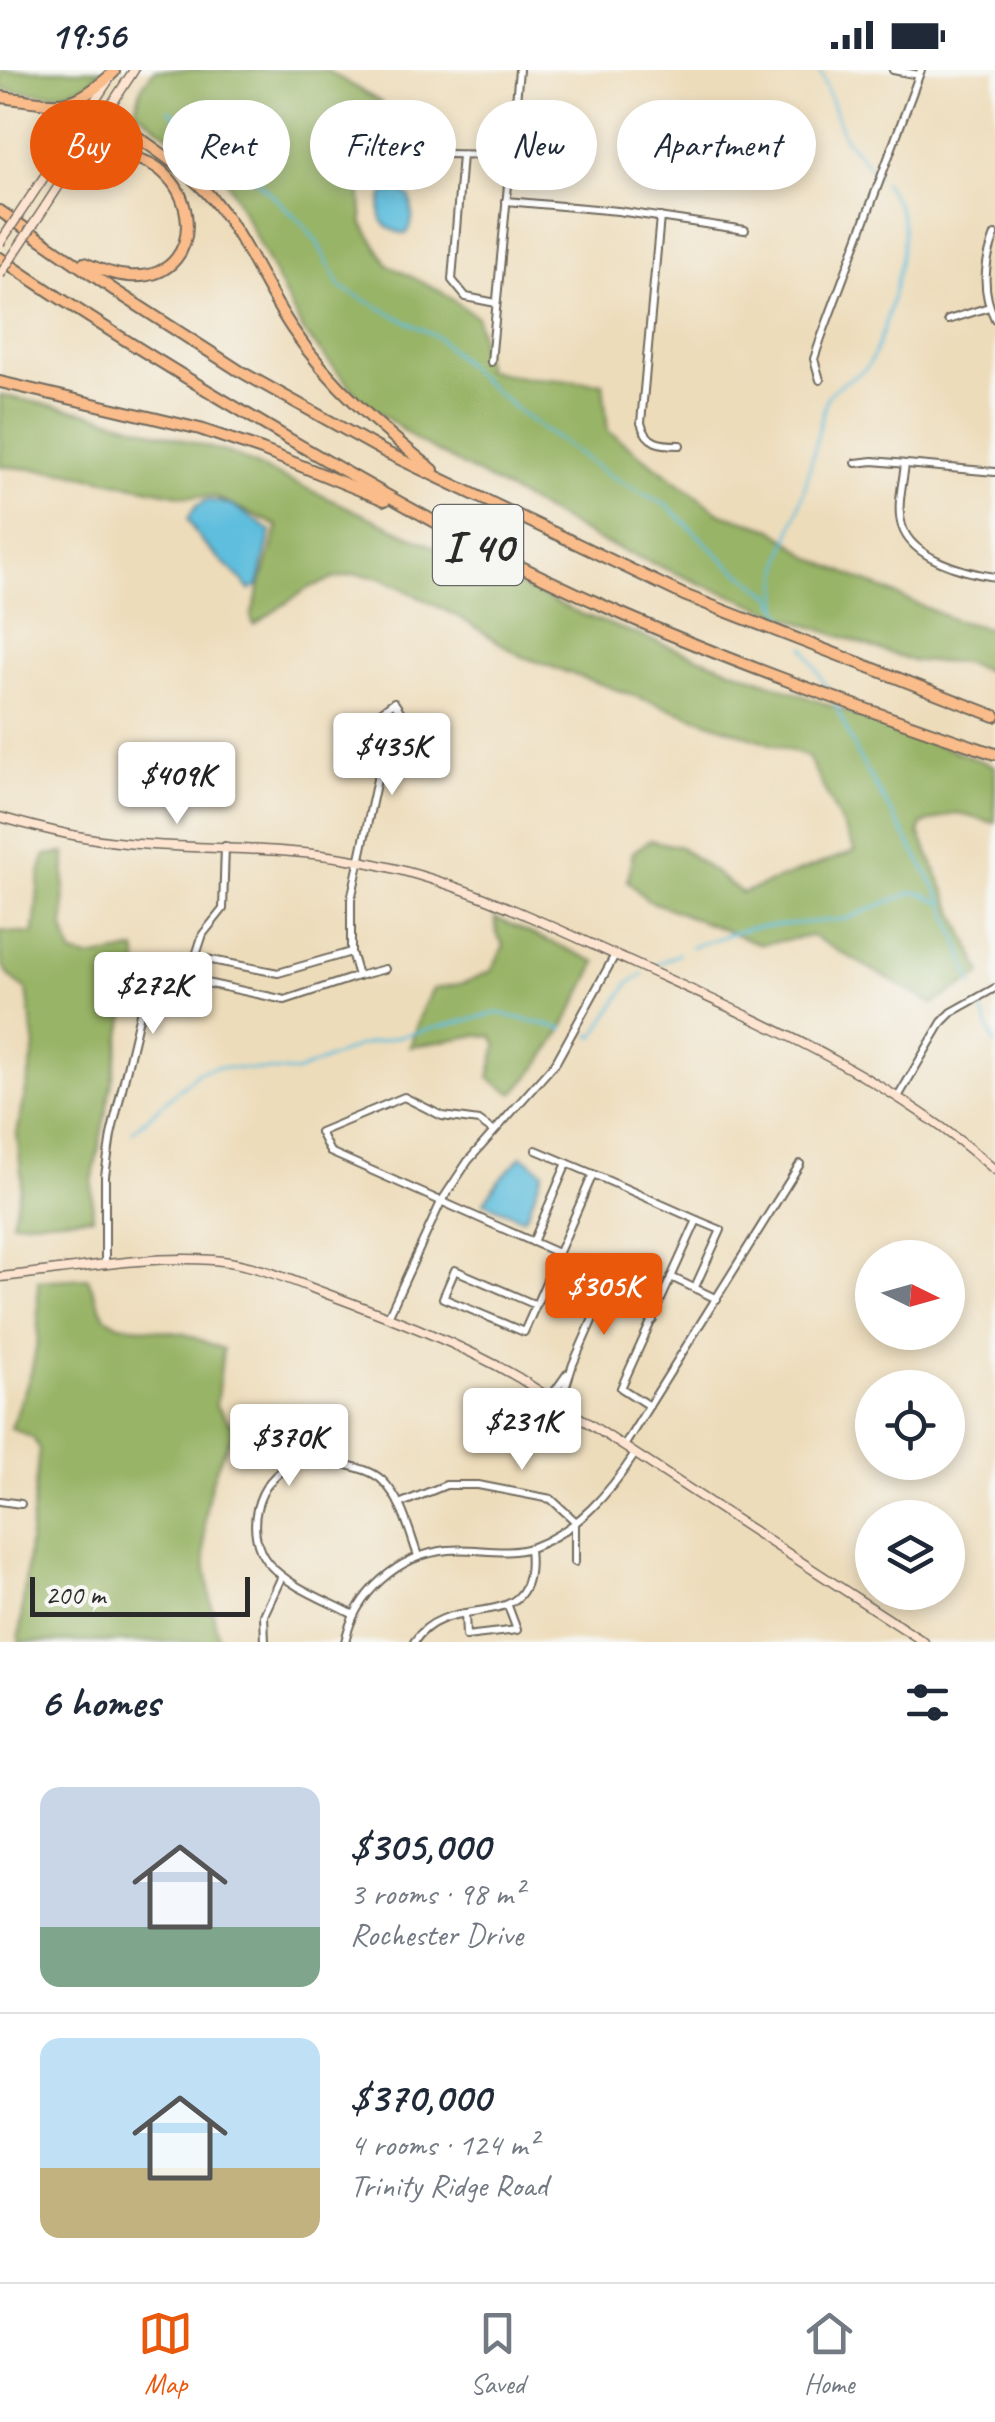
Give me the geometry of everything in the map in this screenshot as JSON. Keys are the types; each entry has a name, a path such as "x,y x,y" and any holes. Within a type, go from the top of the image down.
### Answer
{"highway":[{"path":"0,98 70,104 88,96 115,71"},
{"path":"143,142 210,196 313,358 366,414 450,483"},
{"path":"66,257 120,276 159,271 175,258 185,240 188,219 182,199 170,178 143,163"},
{"name":"I 40","path":"0,211 238,370 385,452 684,596 995,716"},
{"name":"I 40","path":"0,258 176,372 405,506 604,606 792,684 995,754"},
{"path":"0,382 200,429 405,506"}],"street":[{"path":"114,100 134,70"},
{"path":"491,362 519,70"},
{"path":"820,380 814,359 920,72 892,70"},
{"path":"96,100 115,71"},
{"path":"456,155 476,155"},
{"path":"462,155 452,280 466,297 496,302"},
{"path":"0,243 35,190"},
{"path":"0,274 56,190"},
{"path":"506,200 745,230"},
{"path":"660,217 641,423 644,434 654,443 680,445"},
{"path":"995,235 986,266 989,307 995,319"},
{"path":"948,320 989,307"},
{"path":"856,463 995,472"},
{"path":"905,464 900,511 908,540 937,558 995,577"},
{"path":"358,976 351,952 350,900 388,728"},
{"path":"0,818 113,842 286,850 361,861 474,893 795,1039 898,1097 995,1170"},
{"path":"105,1266 105,1176 111,1134 142,1005 149,999 176,995 185,988 203,934 223,909 225,846"},
{"path":"196,957 278,973 351,952"},
{"path":"388,1316 441,1202 468,1162 556,1062 615,955"},
{"path":"188,980 285,1000 385,970"},
{"path":"898,1097 942,1022 952,1012 995,988"},
{"path":"494,1132 478,1121 442,1116 404,1096 320,1132 330,1152 558,1253"},
{"path":"536,1150 720,1230 695,1287"},
{"path":"534,1242 567,1163"},
{"path":"624,1446 800,1164"},
{"path":"536,1305 454,1270 443,1298 524,1332 536,1305 558,1253 593,1174"},
{"path":"649,1406 621,1388 697,1220"},
{"path":"0,1276 181,1260 228,1262 274,1274 388,1316 463,1348 560,1404 924,1642"},
{"path":"549,1274 653,1320"},
{"path":"672,1277 717,1299"},
{"path":"560,1404 602,1298"},
{"path":"550,1398 573,1364"},
{"path":"345,1642 354,1615 374,1586 418,1556 449,1550 508,1552 528,1548 575,1521 614,1486 635,1454"},
{"path":"354,1615 282,1576 266,1561 255,1527 260,1497 282,1470 307,1462 359,1468 384,1482 399,1504 418,1556"},
{"path":"399,1504 446,1486 478,1484 551,1499 575,1521 575,1562"},
{"path":"0,1501 21,1504"},
{"path":"414,1642 428,1625 452,1614 498,1610 525,1592 530,1564 528,1548"},
{"path":"265,1642 264,1616 282,1576"},
{"path":"464,1613 466,1636 498,1634 517,1630 508,1606"}],"green space":[{"path":"0,70 101,70 92,80 69,92 41,93 0,89"},
{"path":"154,70 326,70 377,100 310,100 310,190 360,190 363,224 388,265 440,291 477,317 485,370 520,377 603,383 608,431 721,514 773,529 811,558 954,620 995,630 995,673 963,663 913,661 697,582 600,541 416,440 360,398 303,331 232,190 290,190 290,100 163,100 163,131 143,116 143,100 138,100 142,86"},
{"path":"0,395 89,413 229,453 581,614 995,766 995,823 956,813 922,824 919,833 982,974 933,1004 812,936 760,944 647,900 628,881 633,852 650,840 680,847 742,893 855,851 808,757 521,656 462,619 382,578 356,574 308,588 254,625 251,617 278,526 215,497 185,496 66,472 0,466"},
{"path":"65,853 64,928 72,954 89,958 136,950 140,974 128,1000 92,1182 93,1217 12,1222 22,1180 17,1134 35,1047 27,990 3,966 0,931 33,934 46,855"},
{"path":"495,918 597,962 550,1048 513,1094 489,1078 497,1045 492,1036 410,1047 433,989 464,983 491,971 504,946"},
{"path":"88,1278 104,1316 120,1325 185,1334 223,1349 216,1406 236,1430 212,1482 204,1533 208,1587 219,1642 19,1642 39,1449 33,1438 11,1428 31,1373 38,1339 38,1281"}],"water":[{"path":"401,191 410,197 412,222 406,234 386,225 380,208 384,193"},
{"path":"207,500 232,505 271,531 258,586 250,590 193,529 188,519 195,507"},
{"path":"522,1156 543,1171 522,1218 484,1202"}],"waterway":[{"path":"820,70 844,137 877,176"},
{"path":"779,604 782,562 827,397 865,369 872,359 892,300 903,225 883,182"},
{"path":"267,190 317,242 341,288 437,337 527,418 607,474 669,507 728,564 772,596 794,632"},
{"path":"804,647 829,692"},
{"path":"835,704 858,756 944,902 973,986"},
{"path":"691,947 749,928 846,919 913,892 943,904"},
{"path":"658,964 679,954"},
{"path":"590,1035 594,1037 629,983 643,974"},
{"path":"980,1006 995,1044"},
{"path":"132,1132 198,1072 216,1067 296,1072 358,1046 498,1013 564,1029"}]}
